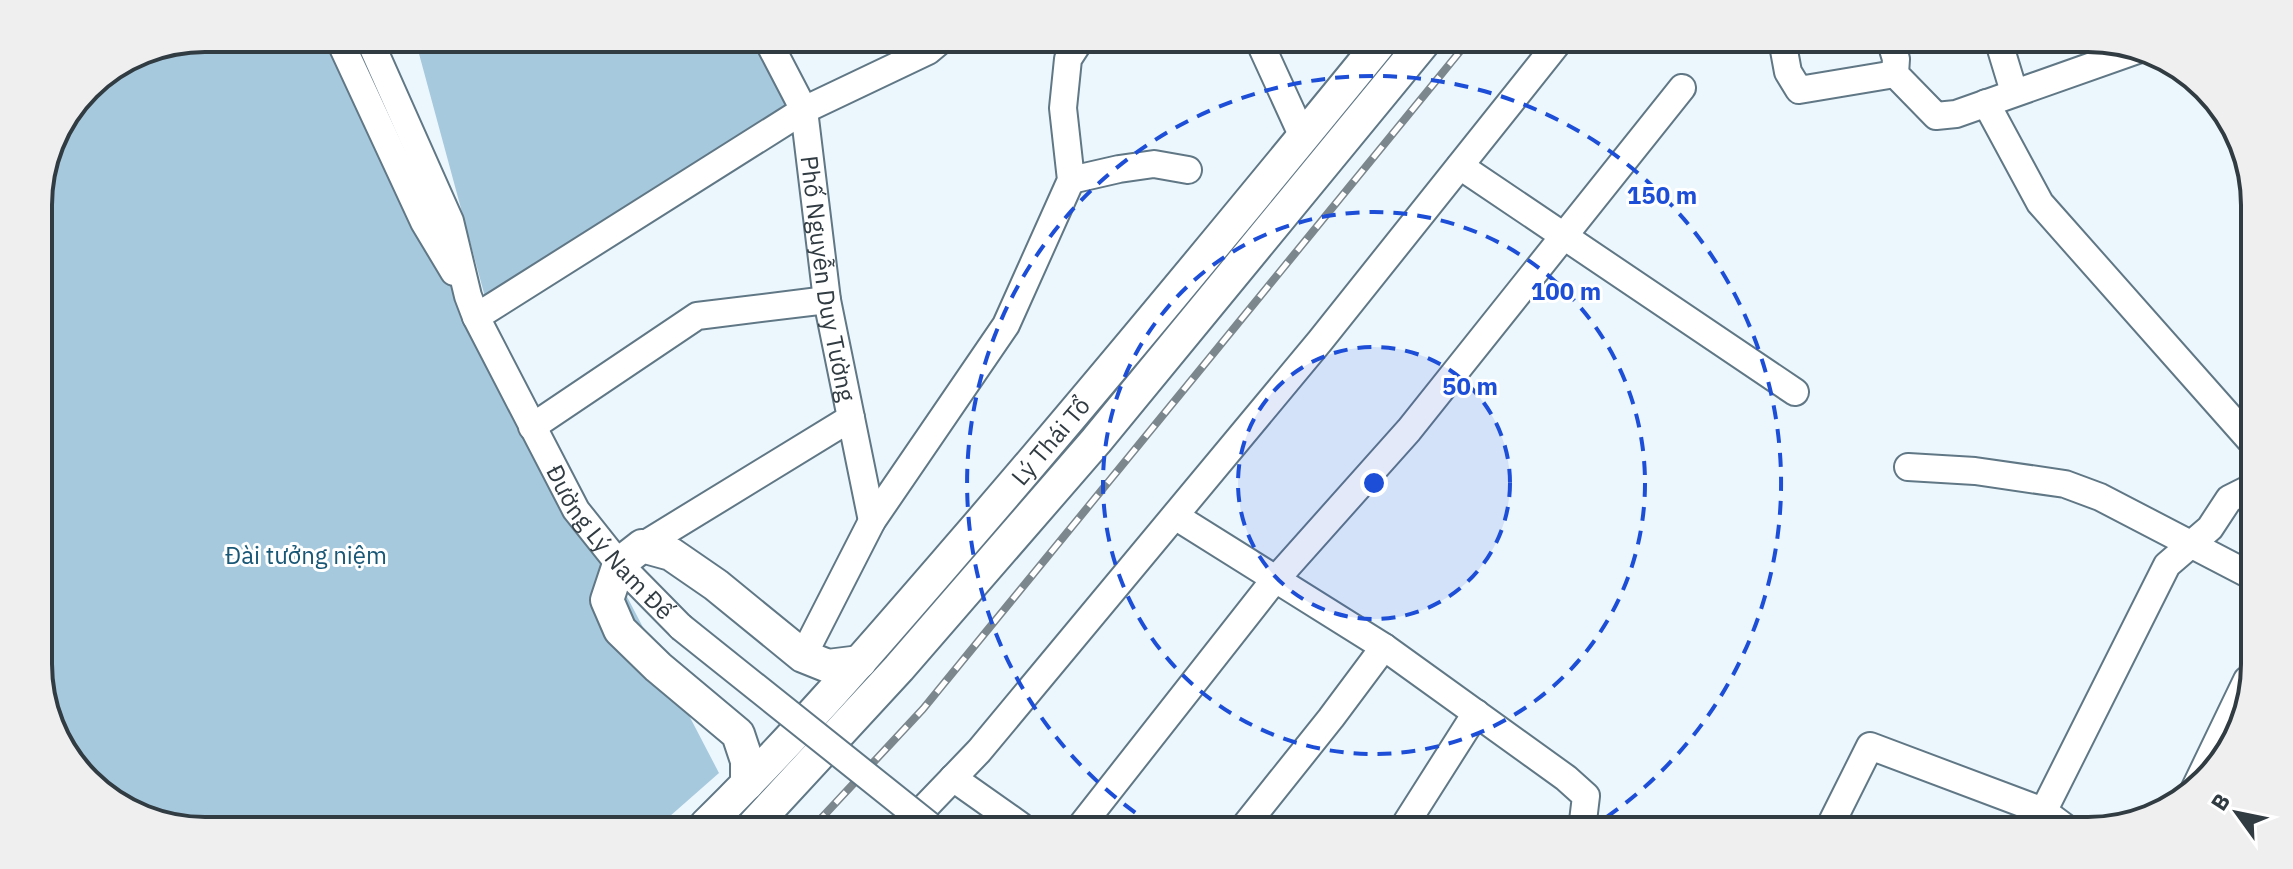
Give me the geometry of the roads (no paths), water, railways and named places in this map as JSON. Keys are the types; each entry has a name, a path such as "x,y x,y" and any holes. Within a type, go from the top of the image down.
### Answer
{"main road":[{"name":"Lý Thái Tổ","path":"714,817 860,662 1070,419 1373,52"},
{"name":"Lý Thái Tổ","path":"761,817 952,608 1107,429 1416,52"},
{"path":"747,784 747,761 738,734 658,667 620,630 607,600 630,555 671,554 716,585 803,656 828,666 860,662"},
{"path":"926,586 952,608"}],"street":[{"name":"Đường Lý Nam Đế","path":"345,52 424,222 472,307 576,510 630,555 681,627 919,817"},
{"name":"Đường Lý Nam Đế","path":"375,52 450,221 472,307"},
{"name":"Phố Nguyễn Duy Tường","path":"774,52 804,110 827,300 872,521"},
{"path":"472,307 804,110 926,52"},
{"path":"803,656 872,521 1006,325 1071,180 1063,108 1068,59 1073,52"},
{"path":"1264,52 1303,137"},
{"path":"916,817 979,751 1175,516 1320,341 1551,52"},
{"path":"1784,52 1788,72 1799,90 1895,74"},
{"path":"1894,52 1895,74 1936,116 1956,114 2109,54"},
{"path":"2002,52 2014,92"},
{"path":"1088,817 1277,579 1409,430 1682,88"},
{"path":"1986,103 2040,203 2241,430"},
{"path":"1071,180 1154,164 1188,170"},
{"path":"1460,166 1795,392"},
{"path":"532,427 697,316 827,300"},
{"path":"630,555 851,418"},
{"path":"1908,467 1975,471 2065,484 2100,497 2241,570"},
{"path":"2041,817 2167,565 2210,528 2229,499 2241,493"},
{"path":"1175,516 1384,647 1566,778 1586,796 1583,817"},
{"path":"1252,817 1384,647"},
{"path":"2212,754 2235,704"},
{"path":"1410,817 1476,713"},
{"path":"1834,817 1870,746 2030,817"},
{"path":"953,778 1008,817"}],"railway":[{"path":"822,817 923,709 1459,52"}],"park label":[{"name":"Đài tưởng niệm","path":"306,555"}]}
